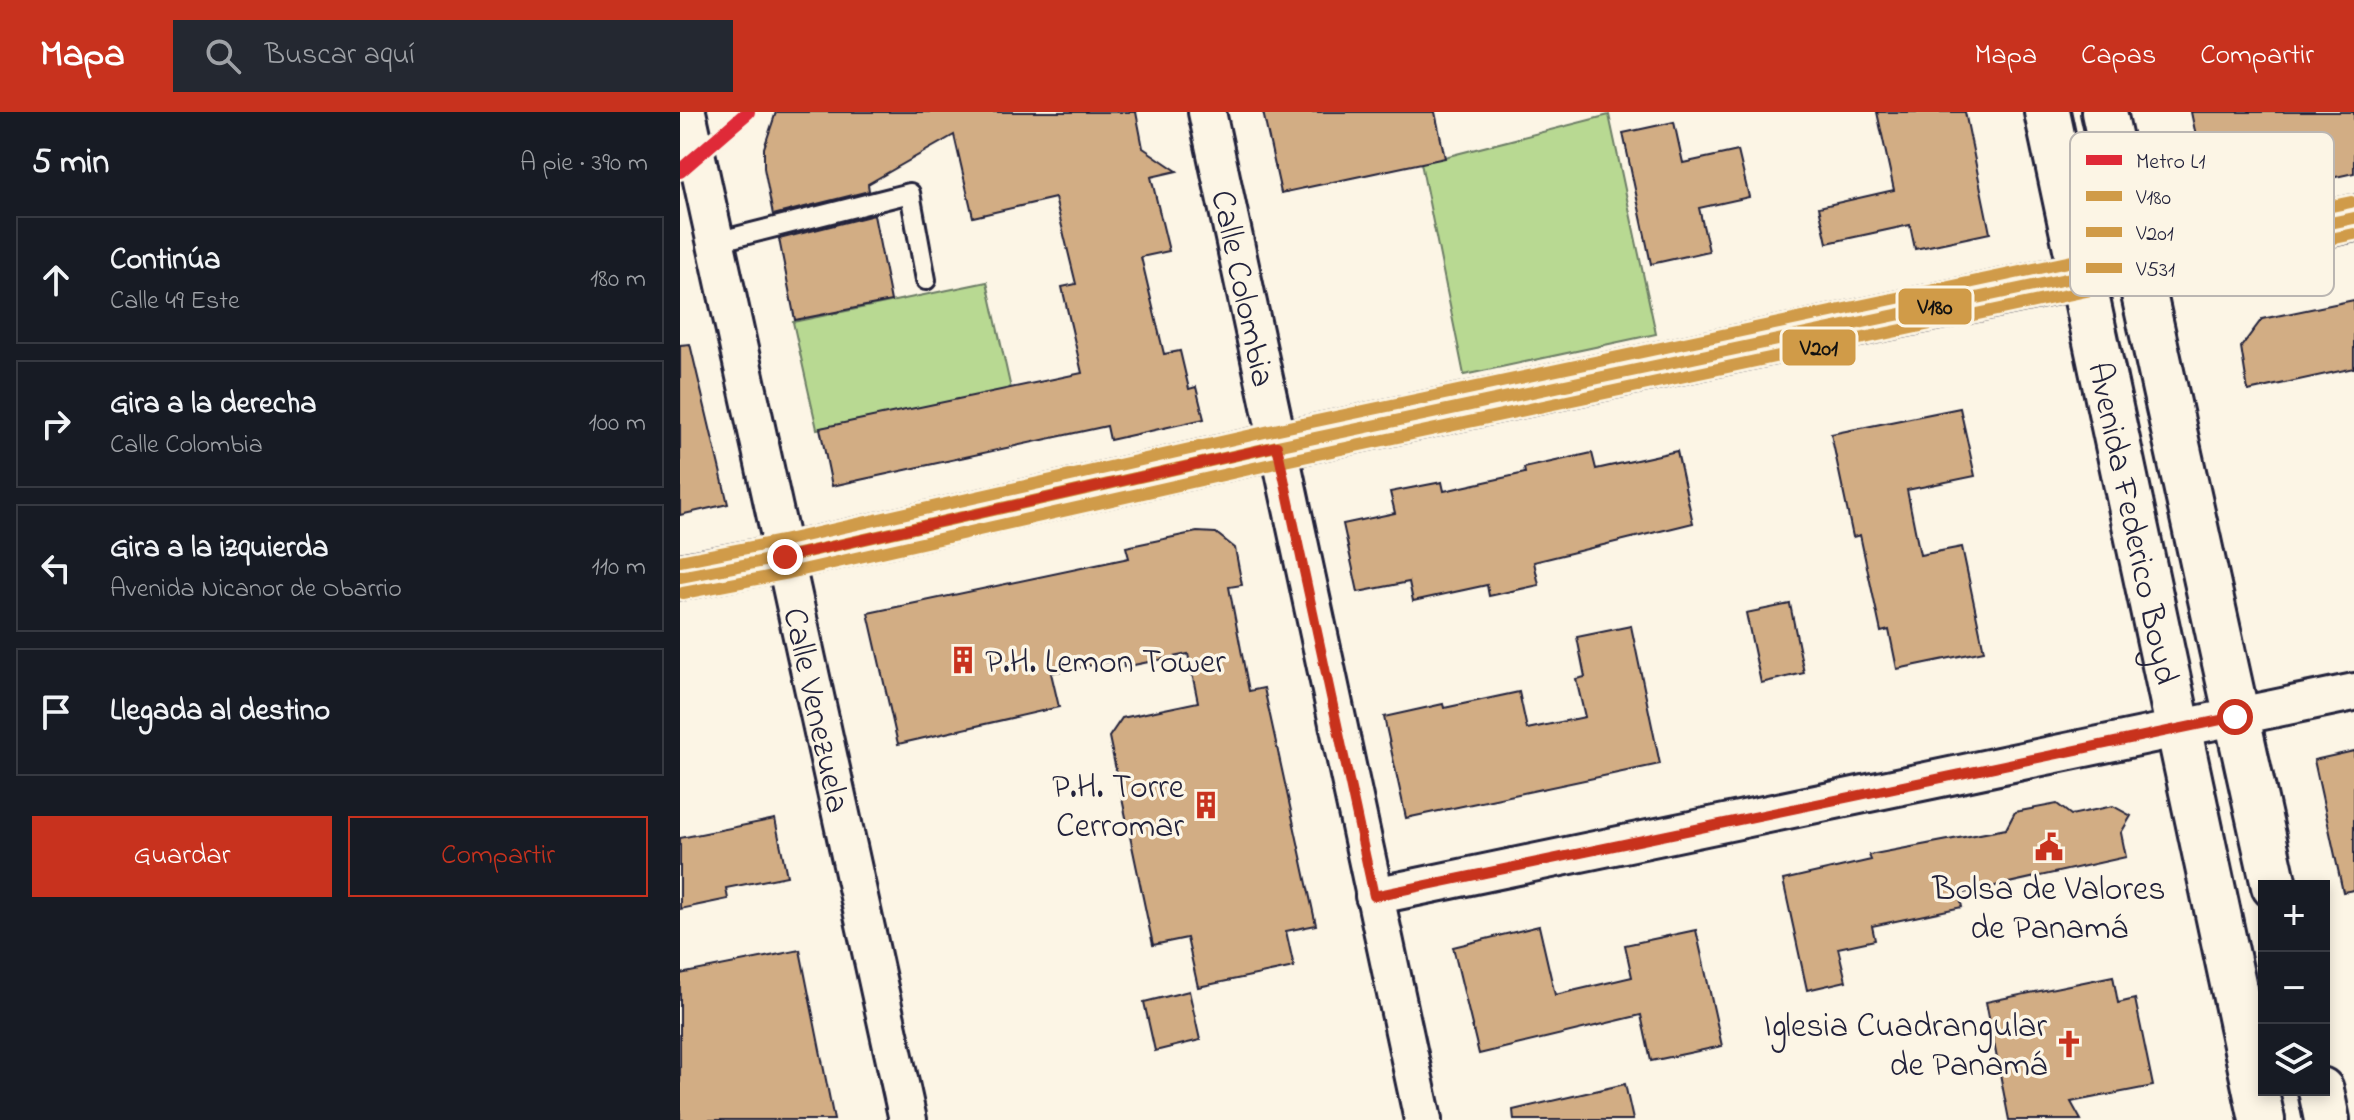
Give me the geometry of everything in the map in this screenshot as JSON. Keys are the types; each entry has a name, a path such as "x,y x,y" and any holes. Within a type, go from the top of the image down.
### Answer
{"main road":[{"name":"Avenida Federico Boyd","path":"2047,112 2070,217"},
{"name":"Avenida Federico Boyd","path":"2104,112 2108,132"},
{"path":"2334,222 2354,218"},
{"path":"680,577 785,557 1277,446 2070,279"},
{"name":"Avenida Federico Boyd","path":"2087,296 2262,1120"},
{"name":"Avenida Federico Boyd","path":"2144,296 2273,880"},
{"path":"2322,1096 2327,1120"}],"street":[{"name":"Calle Venezuela","path":"687,112 908,1120"},
{"name":"Calle Colombia","path":"1207,112 1423,1120"},
{"path":"1374,896 2354,692"}],"lane":[{"path":"716,242 910,193 926,280"}],"green space":[{"path":"1609,115 1656,334 1464,375 1421,163"},
{"path":"987,282 1011,389 817,429 793,322"}],"building":[{"path":"776,112 1136,112 1143,148 1177,171 1151,177 1169,251 1141,257 1164,354 1180,351 1189,389 1196,387 1204,419 1110,440 1107,426 832,486 820,428 1082,373 1062,287 1076,284 1055,198 973,217 954,135 868,184 869,191 773,215 764,168 764,148"},
{"path":"1263,112 1435,112 1445,158 1281,193"},
{"path":"1877,112 1965,112 1990,233 1915,249 1910,225 1827,243 1819,207 1894,190"},
{"path":"2191,112 2354,112 2354,173 2334,177 2334,132 2195,132"},
{"path":"1674,122 1683,163 1738,151 1749,197 1699,208 1709,251 1651,264 1623,133"},
{"path":"874,215 891,301 795,320 779,239"},
{"path":"2354,300 2354,368 2248,391 2241,347 2262,319"},
{"path":"690,344 728,504 680,515 680,345"},
{"path":"1960,408 1975,476 1907,490 1920,555 1962,547 1984,651 1897,669 1889,630 1881,632 1860,535 1853,537 1831,434"},
{"path":"1677,451 1693,523 1534,562 1539,585 1489,596 1487,585 1413,601 1409,582 1358,592 1343,524 1395,513 1390,492 1442,482 1444,491 1525,473 1524,468 1592,453 1596,469"},
{"path":"1197,532 1216,533 1235,548 1242,585 1229,587 1249,691 1264,688 1316,925 1286,931 1294,967 1198,987 1187,938 1153,945 1109,737 1122,718 1198,702 1188,654 1124,667 1123,659 1051,673 1059,707 898,744 868,613 1129,558 1126,547"},
{"path":"1790,604 1804,673 1761,683 1746,613"},
{"path":"1631,626 1660,764 1406,818 1384,717 1519,692 1527,729 1585,717 1576,679 1585,677 1577,637"},
{"path":"2354,751 2354,890 2343,892 2314,760"},
{"path":"2057,804 2071,815 2113,806 2131,816 2121,833 2126,857 1959,894 1962,907 1872,926 1875,940 1838,948 1846,981 1807,990 1783,880 1871,860 1869,855 2006,829 2015,812"},
{"path":"775,819 787,876 726,888 728,899 680,909 680,838"},
{"path":"1539,926 1555,995 1632,977 1625,945 1696,930 1722,1046 1651,1061 1641,1015 1479,1054 1453,947"},
{"path":"800,950 834,1120 680,1120 680,974"},
{"name":"Iglesia Cuadrangular de Panamá","path":"2113,976 2118,1003 2135,999 2153,1086 2071,1102 2081,1120 2009,1120 1986,1002"},
{"path":"1189,991 1200,1040 1155,1051 1144,1002"},
{"path":"1625,1084 1633,1120 1514,1120 1513,1110"}],"metro line":[{"name":"L1","path":"680,171 748,112"}],"transit line":[{"name":"V531","path":"2334,206 2351,202"},
{"name":"V180","path":"2334,222 2354,218"},
{"name":"V201","path":"2334,238 2354,234"},
{"name":"V531","path":"680,561 782,541 1274,430 2070,261"},
{"name":"V180","path":"680,577 785,557 1277,446 2070,278"},
{"name":"V201","path":"683,593 789,573 1280,462 2070,294"}],"place":[{"name":"P.H. Lemon Tower","path":"963,660"},
{"name":"P.H. Torre Cerromar","path":"1206,805"},
{"name":"Bolsa de Valores de Panamá","path":"2049,847"},
{"name":"Iglesia Cuadrangular de Panamá","path":"2069,1044"}],"route":[{"path":"785,557 1277,446 1374,896 2235,717"}]}
